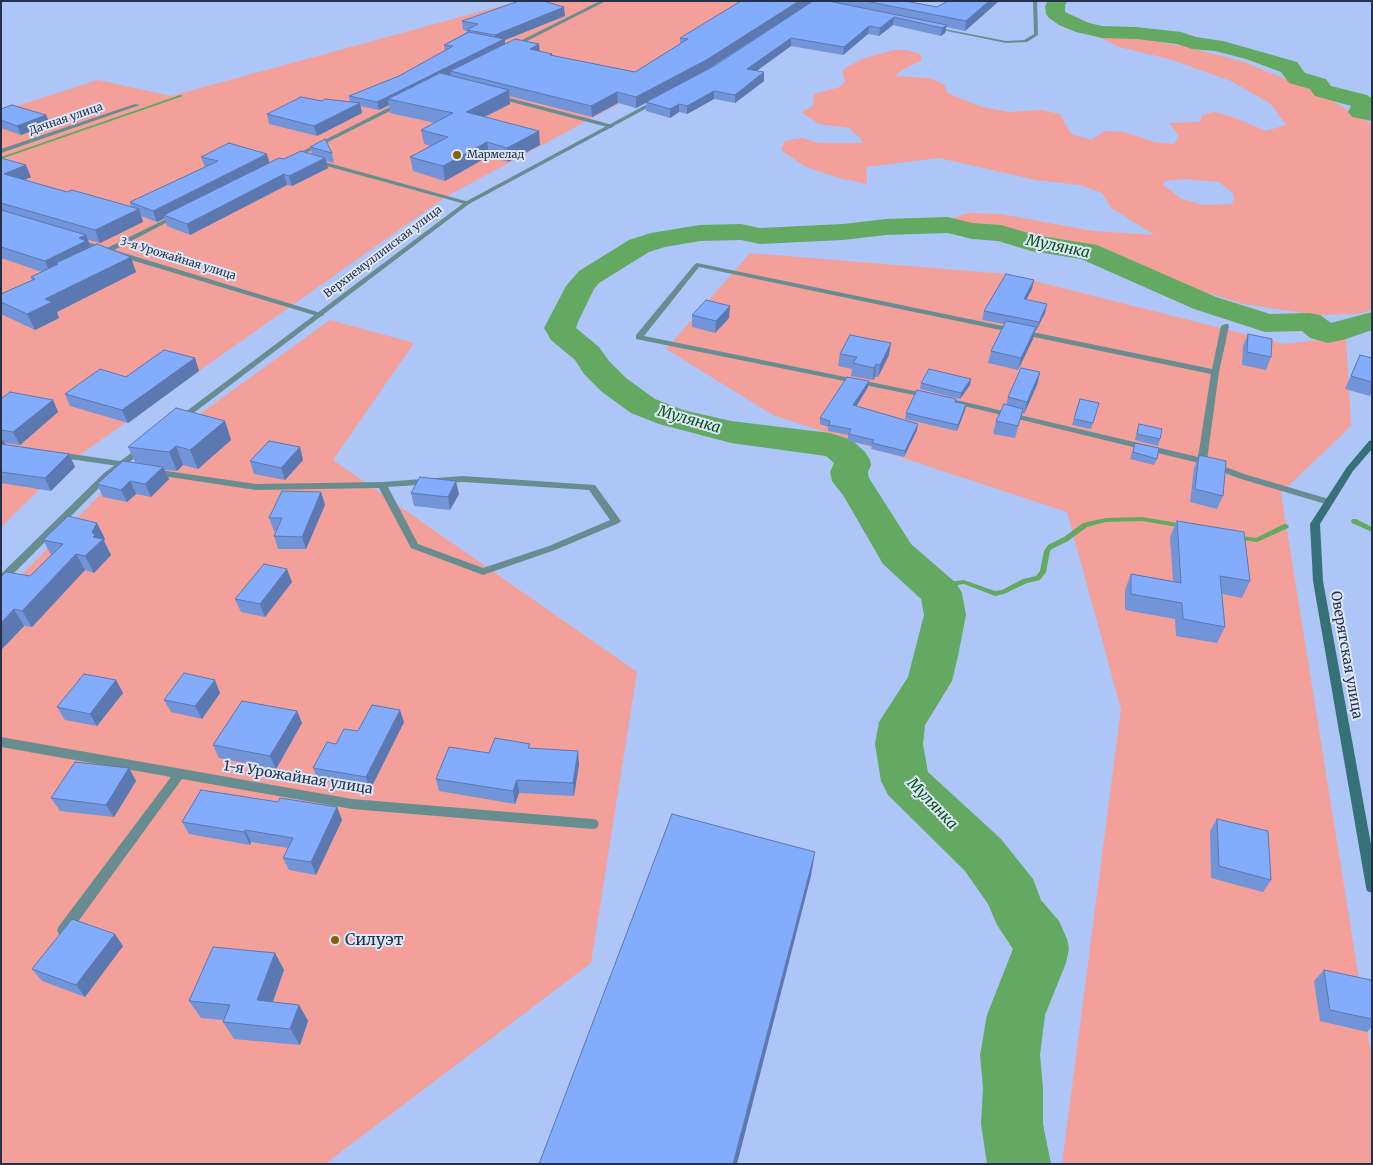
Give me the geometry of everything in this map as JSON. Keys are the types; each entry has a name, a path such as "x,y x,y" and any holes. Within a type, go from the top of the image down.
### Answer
{"main road":[{"name":"Оверятская улица","path":"1372,443 1350,469 1315,524 1318,581 1372,887"}],"street":[{"path":"504,50 604,1"},
{"path":"926,26 1006,42 1025,41 1036,35 1035,1"},
{"path":"490,95 611,126"},
{"name":"Верхнемуллинская улица","path":"174,424 467,203 661,99"},
{"path":"286,161 408,100"},
{"name":"Дачная улица","path":"1,151 137,106"},
{"path":"295,156 467,203"},
{"path":"90,259 179,214"},
{"name":"3-я Урожайная улица","path":"72,239 320,314"},
{"path":"1215,372 697,265 639,337 923,394 1202,461 1241,476 1328,502"},
{"path":"1202,461 1215,372 1225,326"},
{"path":"1,580 107,475 151,441"},
{"path":"47,454 120,464 130,469 256,487 382,485 464,479 592,487 616,520 552,548 483,572 414,546 382,485"},
{"name":"1-я Урожайная улица","path":"1,742 352,804 593,824"},
{"path":"59,937 180,773"}],"shaded area":[{"path":"519,1 783,1 652,86 447,196 60,469 1,527 1,111 98,80 171,96"},
{"path":"1093,34 1183,46 1244,62 1317,92 1372,124 1372,310 1357,314 1317,315 1243,304 1199,290 1090,248 1015,230 961,226 953,223 951,219 967,213 1001,214 1093,231 1155,235 1111,208 1102,193 1080,185 1036,180 939,158 866,167 867,184 839,178 804,166 781,150 785,141 802,138 819,143 863,143 849,128 819,124 801,112 813,106 814,94 840,87 845,82 842,70 862,59 894,50 907,50 920,54 922,60 902,70 895,76 929,78 945,85 946,91 952,95 982,107 1009,112 1041,110 1060,114 1071,134 1092,140 1104,131 1124,132 1155,142 1174,144 1179,136 1169,123 1200,122 1202,115 1214,112 1233,117 1266,131 1286,125 1271,104 1231,81 1169,59 1119,47","holes":["1185,179 1219,182 1232,192 1234,197 1232,204 1203,205 1182,199 1163,185 1164,181"]},
{"path":"750,253 1007,274 1284,344 1346,337 1351,426 1281,493 1372,1060 1372,1164 1062,1164 1121,709 1067,512 773,415 666,349"},
{"path":"330,320 414,343 333,460 637,672 591,963 325,1164 1,1164 1,596 126,468 148,455 183,426"}],"building":[{"path":"519,1 543,1 564,7 495,35 467,30 478,24 462,21"},
{"path":"741,1 799,1 708,59 636,97 617,92 591,106 450,71 515,39 539,44 530,49 552,54 550,55 635,72 688,39 680,38"},
{"path":"813,1 828,1 947,25 942,28 894,17 880,28 869,26 844,47 791,38 747,69 764,72 735,95 714,91 687,106 679,104 670,109 646,102 714,66"},
{"path":"865,1 905,1 937,7 948,1 989,1 966,21"},
{"path":"469,32 504,39 377,102 349,96 399,76 453,46 444,45"},
{"path":"440,73 509,90 466,112 539,131 507,148 487,142 443,166 410,157 448,137 421,130 453,113 388,99"},
{"path":"301,97 322,101 325,99 360,103 314,126 267,114"},
{"path":"12,105 46,115 17,126 1,120 1,109"},
{"path":"325,139 332,153 310,147"},
{"path":"229,143 267,154 153,211 130,202 218,161 201,157"},
{"path":"301,151 325,158 289,176 284,174 187,224 164,215 279,158 284,159"},
{"path":"1,158 26,165 4,174 67,192 72,190 139,209 95,230 1,203"},
{"path":"1,210 86,235 79,238 86,241 45,261 1,247"},
{"path":"97,244 131,257 45,299 52,302 27,314 1,302 1,294 35,279 31,277"},
{"path":"1006,274 1034,280 1024,299 1047,304 1039,322 984,311"},
{"path":"706,300 730,306 716,321 692,315"},
{"path":"1006,321 1036,327 1021,358 991,351"},
{"path":"1248,334 1272,339 1271,357 1247,352"},
{"path":"850,335 891,343 880,365 876,364 874,368 853,363 857,357 840,354"},
{"path":"164,350 195,358 122,410 65,394 100,369 126,377"},
{"path":"1360,355 1372,358 1372,382 1351,376"},
{"path":"1021,368 1040,372 1027,402 1008,397"},
{"path":"929,369 971,379 961,393 921,383"},
{"path":"847,377 869,381 853,405 918,424 905,451 872,443 874,440 849,434 851,429 829,425 830,421 820,418"},
{"path":"917,390 956,399 955,402 966,404 958,425 906,413"},
{"path":"10,392 53,400 13,432 1,430 1,399"},
{"path":"1080,399 1099,403 1093,423 1074,419"},
{"path":"1004,404 1023,409 1018,426 996,421"},
{"path":"176,408 225,421 190,450 176,446 169,452 128,447"},
{"path":"1139,424 1162,429 1160,439 1137,434"},
{"path":"269,441 300,447 281,468 250,461"},
{"path":"1135,443 1159,448 1157,459 1133,452"},
{"path":"1,444 69,454 45,478 1,472"},
{"path":"1199,455 1226,461 1223,496 1195,489"},
{"path":"123,461 163,467 145,484 130,481 121,490 97,484"},
{"path":"420,477 456,481 448,497 411,493"},
{"path":"282,491 321,492 302,537 274,536 282,518 269,518"},
{"path":"68,516 97,523 92,532 95,535 93,537 103,539 85,556 76,554 22,611 14,609 1,623 1,577 6,572 30,576 63,544 43,540"},
{"path":"1177,521 1244,532 1250,581 1220,576 1225,627 1183,619 1182,603 1131,594 1131,574 1181,583"},
{"path":"264,564 287,569 260,604 235,599"},
{"path":"184,673 215,680 195,706 164,700"},
{"path":"84,674 116,680 90,714 57,707"},
{"path":"242,701 297,711 270,756 213,745"},
{"path":"372,705 400,710 366,777 313,768 327,742 336,744 344,729 358,731"},
{"path":"495,738 530,744 528,748 578,751 573,783 517,780 513,791 436,779 449,747 489,753"},
{"path":"75,762 129,768 106,805 51,798"},
{"path":"201,790 278,802 280,798 337,807 311,862 283,858 293,838 182,822"},
{"path":"672,814 815,852 733,1164 539,1164"},
{"path":"1217,819 1268,831 1271,880 1219,866"},
{"path":"72,919 115,934 76,985 32,969"},
{"path":"213,947 275,953 257,1000 299,1005 290,1029 223,1022 230,1005 189,1001"},
{"path":"1324,970 1371,980 1372,1019 1330,1010"}],"waterway":[{"name":"Мулянка","path":"1058,1 1055,6 1056,14 1066,21 1083,28 1102,32 1136,33 1181,38 1192,43 1216,45 1253,55 1289,67 1297,78 1318,84 1323,91 1337,94 1343,98 1359,100 1363,103 1360,112 1372,114"},
{"path":"1,158 181,96"},
{"name":"Мулянка","path":"1019,1164 1012,1124 1013,1088 1010,1055 1016,1015 1025,989 1038,963 1041,949 1040,939 1029,928 1016,908 1014,896 983,855 905,781 899,744 902,722 929,681 936,656 945,615 941,593 897,554 858,489 851,481 849,472 853,465 852,460 839,448 830,444 731,432 671,417 643,406 614,385 596,367 588,354 562,333 560,328 562,322 581,286 589,277 639,246 661,239 700,233 741,232 760,236 843,232 886,227 948,225 972,231 1001,233 1031,243 1087,251 1205,303 1231,310 1265,323 1309,322 1321,331 1328,333 1346,330 1361,323 1372,321"},
{"path":"935,586 964,582 995,594 1004,592 1025,581 1038,578 1043,572 1047,551 1050,547 1066,539 1085,525 1106,520 1142,519 1183,526"},
{"path":"1354,521 1372,530"},
{"path":"1235,537 1257,540 1286,526"}],"place":[{"name":"Мармелад","path":"457,155"},
{"name":"Силуэт","path":"335,940"}]}
